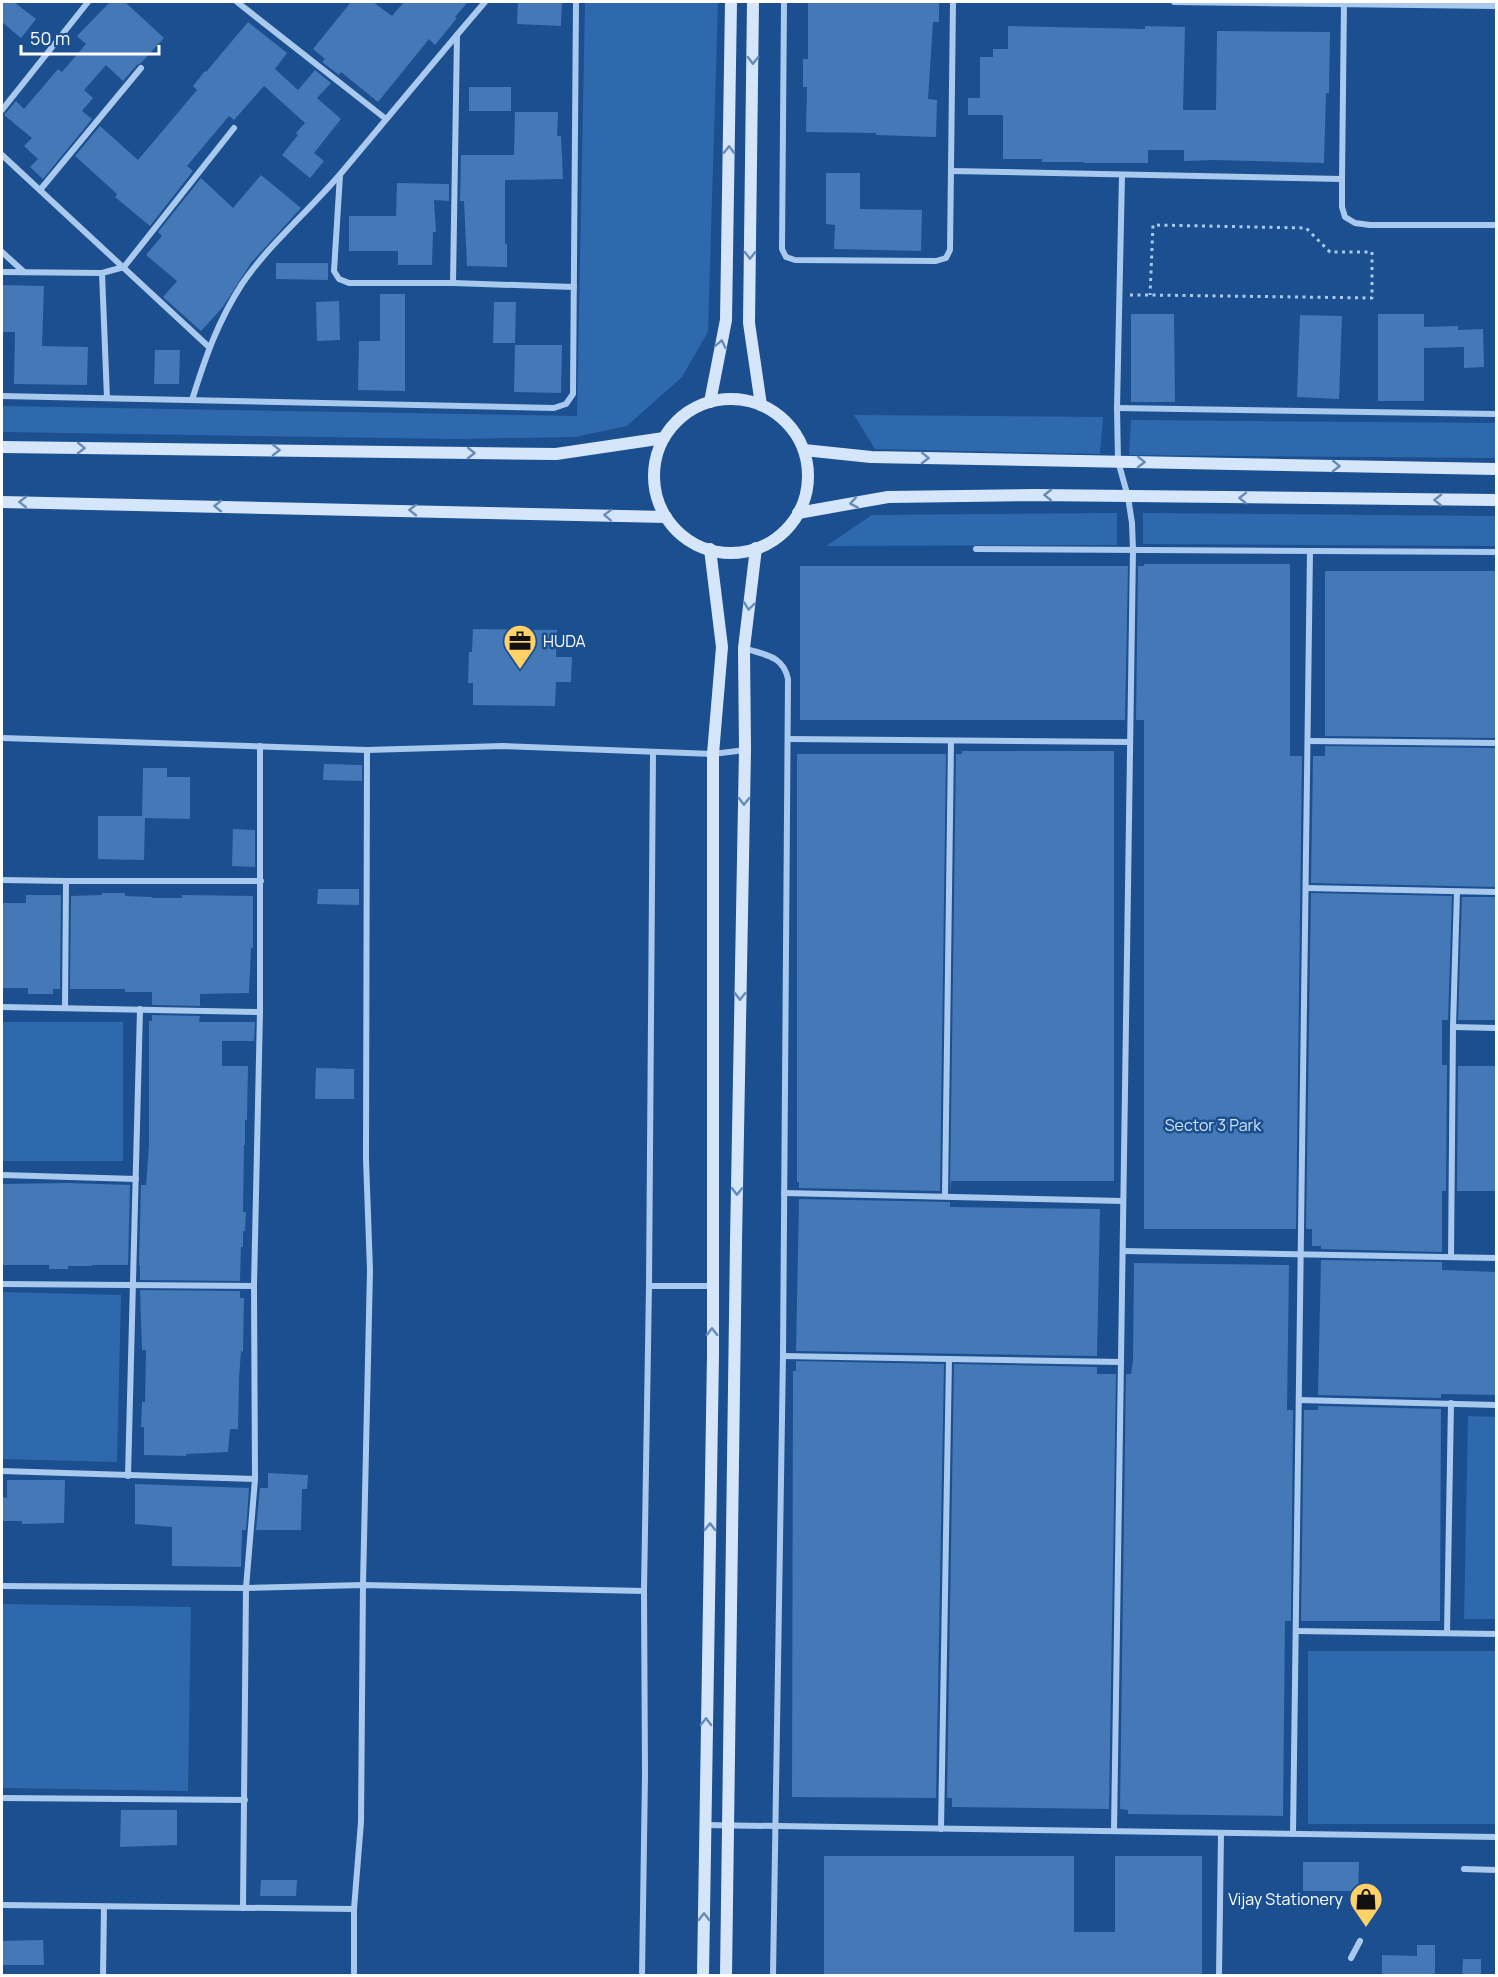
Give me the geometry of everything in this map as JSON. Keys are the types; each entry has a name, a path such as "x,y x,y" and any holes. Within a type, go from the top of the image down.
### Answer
{"street":[{"path":"2,110 87,2"},
{"path":"237,2 386,120"},
{"path":"192,400 209,347 224,313 244,282 267,253 340,174 485,2"},
{"path":"2,396 554,408 566,404 573,394 576,2"},
{"path":"710,402 726,320 732,2"},
{"path":"753,2 749,323 761,405"},
{"path":"784,2 782,249 786,257 795,260 901,261 936,261 946,258 950,250 953,2"},
{"path":"1174,2 1497,6"},
{"path":"1344,3 1342,207 1345,217 1354,223 1370,225 1497,225"},
{"path":"453,284 457,35"},
{"path":"40,190 141,68"},
{"path":"2,272 102,273 124,267 234,128"},
{"path":"2,155 209,347"},
{"path":"951,171 1342,179"},
{"path":"340,174 334,271 339,279 350,283 574,287"},
{"path":"1114,1831 1133,550 1128,497 1118,462 1122,175"},
{"path":"2,252 24,272"},
{"path":"102,273 107,398"},
{"path":"736,399 761,405 779,416 794,431 804,450 808,471 806,492 798,513 787,528 773,540 756,548 733,552 710,549 693,542 678,531 666,517 657,498 654,478 656,457 664,438 676,422 692,409 710,402 736,399"},
{"path":"1117,408 1497,414"},
{"path":"2,447 556,453 664,438"},
{"path":"804,450 871,457 1497,469"},
{"path":"798,513 888,497 1035,495 1497,500"},
{"path":"2,502 666,517"},
{"path":"726,1976 745,750 744,648 756,548"},
{"path":"704,1976 713,1355 711,1286 713,754 722,647 710,549"},
{"path":"975,549 1497,552"},
{"path":"1293,1834 1310,551"},
{"path":"744,648 779,660 786,668 788,679 783,1356 773,1976"},
{"path":"2,738 367,750 503,746 713,754 745,750"},
{"path":"788,739 1130,742"},
{"path":"945,1196 951,741"},
{"path":"1308,741 1497,744"},
{"path":"243,1908 246,1588 255,1479 254,1286 260,1012 260,746"},
{"path":"354,1976 354,1909 361,1822 363,1584 370,1270 366,1159 367,750"},
{"path":"642,1976 653,752"},
{"path":"2,880 261,881"},
{"path":"65,1008 66,881"},
{"path":"1306,888 1497,892"},
{"path":"1451,1257 1458,892"},
{"path":"2,1007 260,1012"},
{"path":"128,1476 140,1009"},
{"path":"1454,1027 1497,1028"},
{"path":"2,1175 136,1179"},
{"path":"784,1193 1123,1201"},
{"path":"1123,1251 1497,1258"},
{"path":"2,1284 254,1286"},
{"path":"649,1286 711,1286"},
{"path":"783,1356 1121,1362"},
{"path":"941,1829 949,1359"},
{"path":"1299,1400 1497,1405"},
{"path":"1447,1633 1451,1403"},
{"path":"2,1471 255,1479"},
{"path":"2,1586 246,1588 363,1584 644,1591"},
{"path":"1296,1631 1497,1634"},
{"path":"2,1798 245,1800"},
{"path":"705,1825 1497,1837"},
{"path":"1219,1976 1221,1833"},
{"path":"1464,1869 1497,1870"},
{"path":"2,1905 354,1909"},
{"path":"103,1976 104,1907"},
{"path":"1351,1958 1360,1941"}],"path":[{"path":"1119,294 1150,295 1372,298 1372,252 1330,252 1306,228 1153,225 1150,295"}],"shaded area":[{"path":"585,2 718,2 708,332 682,377 627,426 575,437 457,439 2,432 2,406 577,416"},
{"path":"854,415 1103,417 1100,454 875,449"},
{"path":"1131,420 1496,423 1496,458 1129,455"},
{"path":"1117,513 1117,545 826,546 872,515"},
{"path":"1143,513 1496,516 1496,546 1143,544"},
{"path":"2,1022 123,1022 123,1161 2,1161"},
{"path":"2,1292 121,1295 117,1462 2,1459"},
{"path":"1468,1416 1496,1417 1496,1619 1464,1619"},
{"path":"2,1604 191,1607 188,1791 2,1788"},
{"path":"1308,1651 1496,1651 1496,1824 1308,1824"}],"building":[{"path":"2,2 14,2 36,19 21,38 2,22"},
{"path":"110,2 125,2 164,38 123,81 106,65 84,90 93,98 82,111 92,119 43,179 30,167 38,159 24,146 32,138 4,115 16,101 24,109 58,69 62,72 86,44 77,36"},
{"path":"351,2 373,2 392,16 404,2 468,2 435,45 429,39 378,102 341,72 339,75 322,62 325,59 313,49"},
{"path":"518,2 562,2 561,26 517,24"},
{"path":"808,2 939,2 939,22 933,22 928,99 937,100 936,137 806,132 807,87 803,87 803,59 808,59"},
{"path":"248,22 287,53 275,69 298,90 315,70 331,83 317,98 341,119 314,153 324,161 310,178 282,155 305,123 264,86 234,120 229,116 187,166 193,171 150,226 115,197 117,194 75,156 100,126 138,160 197,90 193,86"},
{"path":"1008,26 1145,29 1145,26 1185,27 1183,110 1216,110 1217,31 1330,32 1324,163 1184,161 1184,150 1148,150 1148,163 1042,162 1042,159 1003,159 1003,115 968,115 968,98 980,98 980,57 993,57 993,49 1008,49"},
{"path":"469,87 511,87 511,111 469,111"},
{"path":"515,112 558,112 557,136 561,136 563,179 505,180 507,267 467,266 464,201 460,201 461,155 514,155"},
{"path":"826,173 860,173 860,209 922,210 921,251 834,249 835,225 826,224"},
{"path":"261,175 301,208 251,263 222,308 201,331 163,297 177,281 146,255 162,236 158,232 201,178 233,208"},
{"path":"397,183 449,184 449,201 434,200 436,232 433,232 432,265 398,265 398,251 349,251 349,216 396,216"},
{"path":"276,263 328,263 328,280 276,279"},
{"path":"2,285 44,286 42,346 88,347 87,385 14,384 15,332 2,332"},
{"path":"380,294 405,294 405,391 358,390 359,341 380,341"},
{"path":"339,301 340,340 317,341 316,302"},
{"path":"494,302 516,302 515,343 493,343"},
{"path":"1131,314 1174,314 1175,402 1131,402"},
{"path":"1378,314 1424,314 1424,327 1458,326 1458,330 1483,329 1484,367 1464,368 1464,347 1424,348 1424,401 1378,401"},
{"path":"1300,315 1342,316 1339,399 1297,397"},
{"path":"515,345 562,345 561,393 514,392"},
{"path":"155,350 180,350 179,384 154,384"},
{"name":"Sector 3 Park","path":"1144,564 1290,564 1290,756 1302,756 1296,1229 1144,1229 1144,720 1136,720 1138,566 1144,566"},
{"path":"800,566 1128,566 1125,720 800,720"},
{"path":"1325,571 1497,571 1497,738 1325,736"},
{"name":"HUDA","path":"473,629 557,630 556,657 572,657 571,682 556,682 555,706 473,705 473,683 468,683 469,652 472,652"},
{"path":"1325,746 1497,748 1497,887 1311,883 1313,756 1325,756"},
{"path":"962,751 1114,751 1114,1181 951,1181 950,1192 956,754 962,754"},
{"path":"797,754 946,754 940,1191 799,1188 799,1182 797,1182"},
{"path":"324,764 362,765 362,781 323,780"},
{"path":"143,768 167,768 167,777 190,777 190,819 145,818 144,860 98,859 98,816 142,816"},
{"path":"233,829 255,830 255,867 232,866"},
{"path":"318,889 359,889 359,905 317,904"},
{"path":"102,893 125,893 125,896 152,898 182,898 182,895 253,896 253,948 251,948 249,993 200,994 200,1006 152,1005 152,992 125,992 125,989 70,989 71,896 102,895"},
{"path":"1311,893 1452,896 1448,1020 1442,1020 1442,1065 1447,1065 1446,1191 1442,1191 1442,1252 1321,1249 1321,1246 1312,1246 1312,1229 1306,1229"},
{"path":"26,895 61,895 60,989 53,989 53,994 28,994 28,988 2,988 2,903 26,903"},
{"path":"1462,897 1497,897 1497,1020 1458,1020"},
{"path":"152,1015 200,1016 199,1022 255,1022 254,1041 222,1041 222,1066 248,1066 243,1212 246,1212 243,1247 241,1247 240,1281 140,1280 141,1185 146,1185 149,1146 149,1021 152,1021"},
{"path":"1458,1066 1497,1066 1497,1191 1457,1191"},
{"path":"316,1068 354,1069 354,1099 315,1099"},
{"path":"2,1184 130,1185 128,1265 68,1266 68,1269 49,1269 49,1265 2,1265"},
{"path":"799,1199 950,1202 950,1207 1100,1209 1097,1356 796,1351"},
{"path":"1321,1260 1442,1262 1442,1270 1497,1272 1497,1395 1441,1394 1441,1398 1318,1395"},
{"path":"1134,1263 1289,1265 1287,1410 1293,1410 1291,1621 1285,1621 1283,1816 1128,1814 1128,1810 1120,1809 1126,1374 1131,1374 1133,1361"},
{"path":"140,1290 240,1291 240,1298 244,1298 238,1429 230,1429 228,1452 186,1454 186,1456 144,1455 144,1427 141,1427 142,1402 145,1402 146,1350 142,1350"},
{"path":"796,1361 944,1364 936,1798 792,1797 793,1371 796,1371"},
{"path":"954,1364 1097,1367 1097,1374 1116,1374 1109,1809 952,1807 952,1798 947,1798"},
{"path":"1318,1406 1441,1409 1440,1621 1301,1621 1304,1410 1318,1410"},
{"path":"268,1473 308,1475 307,1489 302,1489 301,1530 256,1530 260,1488 268,1488"},
{"path":"7,1480 65,1480 64,1523 22,1524 22,1521 2,1521 2,1497 7,1498"},
{"path":"135,1484 249,1488 246,1530 242,1530 241,1567 172,1566 172,1527 135,1524"},
{"path":"121,1810 177,1810 177,1845 120,1847"},
{"path":"824,1856 1074,1856 1074,1932 1115,1932 1115,1856 1202,1856 1202,1976 824,1976"},
{"path":"1303,1862 1359,1862 1358,1891 1303,1891"},
{"path":"261,1880 297,1880 296,1896 260,1896"},
{"path":"43,1940 44,1965 2,1965 2,1941"},
{"path":"1417,1945 1435,1945 1435,1976 1382,1976 1382,1955 1417,1956"},
{"path":"1463,1959 1481,1959 1481,1976 1462,1976"}],"place":[{"name":"HUDA","path":"520,670"},
{"name":"Vijay Stationery","path":"1366,1928"}]}
